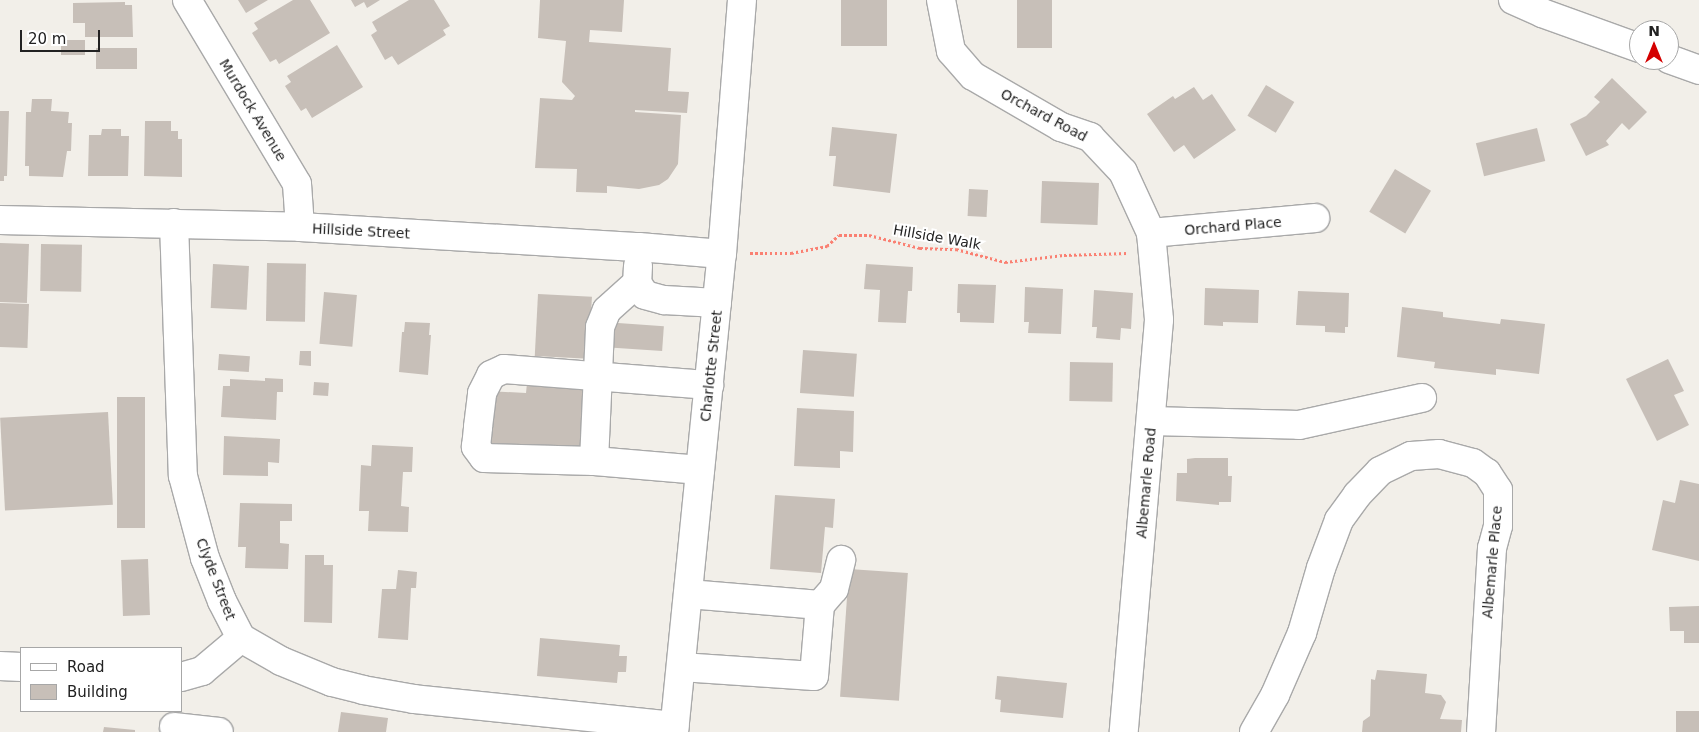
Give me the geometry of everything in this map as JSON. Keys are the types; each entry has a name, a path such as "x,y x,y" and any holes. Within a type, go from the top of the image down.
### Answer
{"street":[{"name":"Murdock Avenue","path":"187,0 297,184 300,227"},
{"name":"Charlotte Street","path":"674,729 722,254 742,0"},
{"name":"Orchard Road","path":"941,0 951,51 973,76 1061,127 1090,137 1123,172 1152,242"},
{"path":"1513,0 1542,13 1629,44"},
{"path":"1679,63 1699,70"},
{"name":"Orchard Place","path":"1152,242 1315,218"},
{"name":"Hillside Street","path":"0,220 300,227 639,247 722,254"},
{"name":"Clyde Street","path":"174,223 183,476 205,558 222,602 241,638"},
{"name":"Albemarle Road","path":"1124,732 1159,320 1152,242"},
{"path":"639,247 637,283 644,294 664,300 717,304"},
{"path":"594,461 600,327 607,310 637,283"},
{"path":"700,470 594,461 484,458 476,447 482,393 491,375 504,369 708,384"},
{"path":"1151,421 1299,425 1422,398"},
{"name":"Albemarle Place","path":"1254,732 1275,695 1302,633 1321,568 1339,520 1356,495 1380,471 1411,456 1439,454 1473,463 1487,473 1498,490 1498,526 1492,548 1481,732"},
{"path":"680,666 814,676 820,605 834,589 841,560"},
{"path":"688,594 820,605"},
{"path":"183,683 202,671 241,638 281,661 332,682 362,690 414,699 674,729"},
{"path":"0,666 20,667"},
{"path":"175,723 219,732"}],"path":[{"name":"Hillside Walk","path":"722,254 791,253 827,246 839,235 869,235 920,248 956,249 1005,262 1152,242"}],"building":[{"path":"238,0 268,0 246,13"},
{"path":"293,0 310,0 330,33 279,64 276,59 270,62 252,33 258,29 254,23"},
{"path":"351,0 380,0 367,8 364,2 355,7"},
{"path":"409,0 434,0 450,26 443,30 446,35 398,65 392,56 385,60 371,35 377,31 372,22"},
{"path":"540,0 624,0 622,32 590,30 589,42 671,48 668,91 689,92 687,113 635,110 635,112 681,115 678,164 668,179 659,185 639,189 607,186 607,193 576,192 577,169 535,168 540,98 572,100 575,96 562,82 566,41 538,38"},
{"path":"841,0 887,0 887,46 841,46"},
{"path":"1017,0 1052,0 1052,48 1017,48"},
{"path":"125,2 125,5 132,5 133,37 85,37 85,23 73,23 73,3"},
{"path":"61,40 85,40 85,55 61,55"},
{"path":"337,45 363,87 312,118 306,108 301,111 285,86 291,82 287,76"},
{"path":"96,48 137,48 137,69 96,69"},
{"path":"1612,78 1647,112 1629,130 1622,123 1606,141 1609,145 1586,156 1570,124 1586,116 1600,102 1594,97"},
{"path":"1266,85 1294,102 1276,133 1247,116"},
{"path":"1194,87 1203,100 1212,94 1236,130 1194,159 1184,145 1174,152 1147,114 1173,96 1175,99"},
{"path":"32,99 52,99 51,111 69,112 68,123 72,123 71,151 67,151 63,177 29,176 29,166 25,166 26,112 31,112"},
{"path":"0,111 9,111 7,176 4,176 4,181 0,181"},
{"path":"145,121 171,121 171,131 178,131 178,139 182,139 182,177 144,176"},
{"path":"832,127 897,134 890,193 833,186 836,156 829,156"},
{"path":"1537,128 1545,161 1484,176 1476,143"},
{"path":"102,129 121,129 121,136 129,136 128,176 88,176 89,135 101,135"},
{"path":"1395,169 1431,191 1405,233 1369,212"},
{"path":"1042,181 1099,183 1097,225 1041,223"},
{"path":"969,189 988,190 987,217 968,216"},
{"path":"0,243 29,244 27,303 0,302"},
{"path":"41,244 82,245 81,292 40,291"},
{"path":"267,263 306,264 305,322 266,321"},
{"path":"213,264 249,266 247,310 211,308"},
{"path":"866,264 913,267 912,291 908,291 906,323 878,322 880,290 864,289"},
{"path":"958,284 996,285 994,323 960,322 960,313 957,313"},
{"path":"1025,287 1063,289 1061,334 1028,333 1029,322 1024,322"},
{"path":"1205,288 1259,290 1258,323 1223,322 1223,326 1204,325"},
{"path":"1094,290 1133,293 1131,329 1121,328 1120,340 1096,338 1097,327 1092,327"},
{"path":"1298,291 1349,293 1348,327 1345,327 1345,333 1325,332 1325,326 1296,325"},
{"path":"324,292 357,295 352,347 319,344"},
{"path":"538,294 592,297 589,359 535,356"},
{"path":"0,303 29,304 27,348 0,347"},
{"path":"1402,307 1443,312 1443,317 1500,324 1501,319 1545,324 1539,374 1496,369 1496,375 1434,368 1435,362 1397,357"},
{"path":"405,322 430,323 428,375 399,372 402,332 404,332"},
{"path":"604,322 664,326 662,351 602,347"},
{"path":"803,350 857,354 854,397 800,393"},
{"path":"300,351 311,351 311,366 299,365"},
{"path":"219,354 250,356 249,372 218,370"},
{"path":"1668,359 1684,391 1674,395 1689,425 1657,441 1626,379"},
{"path":"1070,362 1113,363 1112,402 1069,401"},
{"path":"265,378 283,379 283,392 277,392 276,420 221,417 223,386 230,386 230,379 265,381"},
{"path":"314,382 329,383 328,396 313,395"},
{"path":"527,383 583,385 580,454 484,450 487,391 526,393"},
{"path":"117,397 145,397 145,528 117,528"},
{"path":"797,408 854,411 853,452 840,451 840,468 794,466"},
{"path":"108,412 113,505 5,511 0,418"},
{"path":"224,436 280,439 279,463 268,462 268,476 223,475"},
{"path":"372,445 413,447 412,472 403,472 401,506 409,507 408,532 368,531 369,511 359,511 361,465 371,466"},
{"path":"1228,458 1228,476 1232,476 1231,502 1219,502 1219,505 1176,501 1177,473 1187,473 1187,459"},
{"path":"1680,480 1699,484 1699,561 1652,550 1663,500 1675,503"},
{"path":"775,495 835,499 833,528 825,527 821,573 770,569"},
{"path":"240,503 292,504 292,521 280,521 280,543 289,544 288,569 245,568 246,547 238,547"},
{"path":"305,555 324,555 324,565 333,565 332,623 304,622"},
{"path":"148,559 150,615 123,616 121,560"},
{"path":"849,569 908,573 899,701 840,697"},
{"path":"398,570 417,572 416,588 411,588 408,640 378,638 382,589 396,589"},
{"path":"1699,606 1699,643 1684,643 1684,631 1670,631 1669,607"},
{"path":"540,638 620,645 619,656 627,656 626,672 618,672 617,683 537,676"},
{"path":"1377,670 1427,674 1425,693 1441,695 1446,702 1440,719 1462,720 1461,732 1362,732 1363,721 1370,716 1371,679 1375,680"},
{"path":"997,676 1067,683 1063,718 1000,712 1001,700 995,699"},
{"path":"1676,711 1699,711 1699,732 1676,732"},
{"path":"341,712 388,718 386,732 338,732"},
{"path":"104,727 135,730 135,732 103,732"}]}
